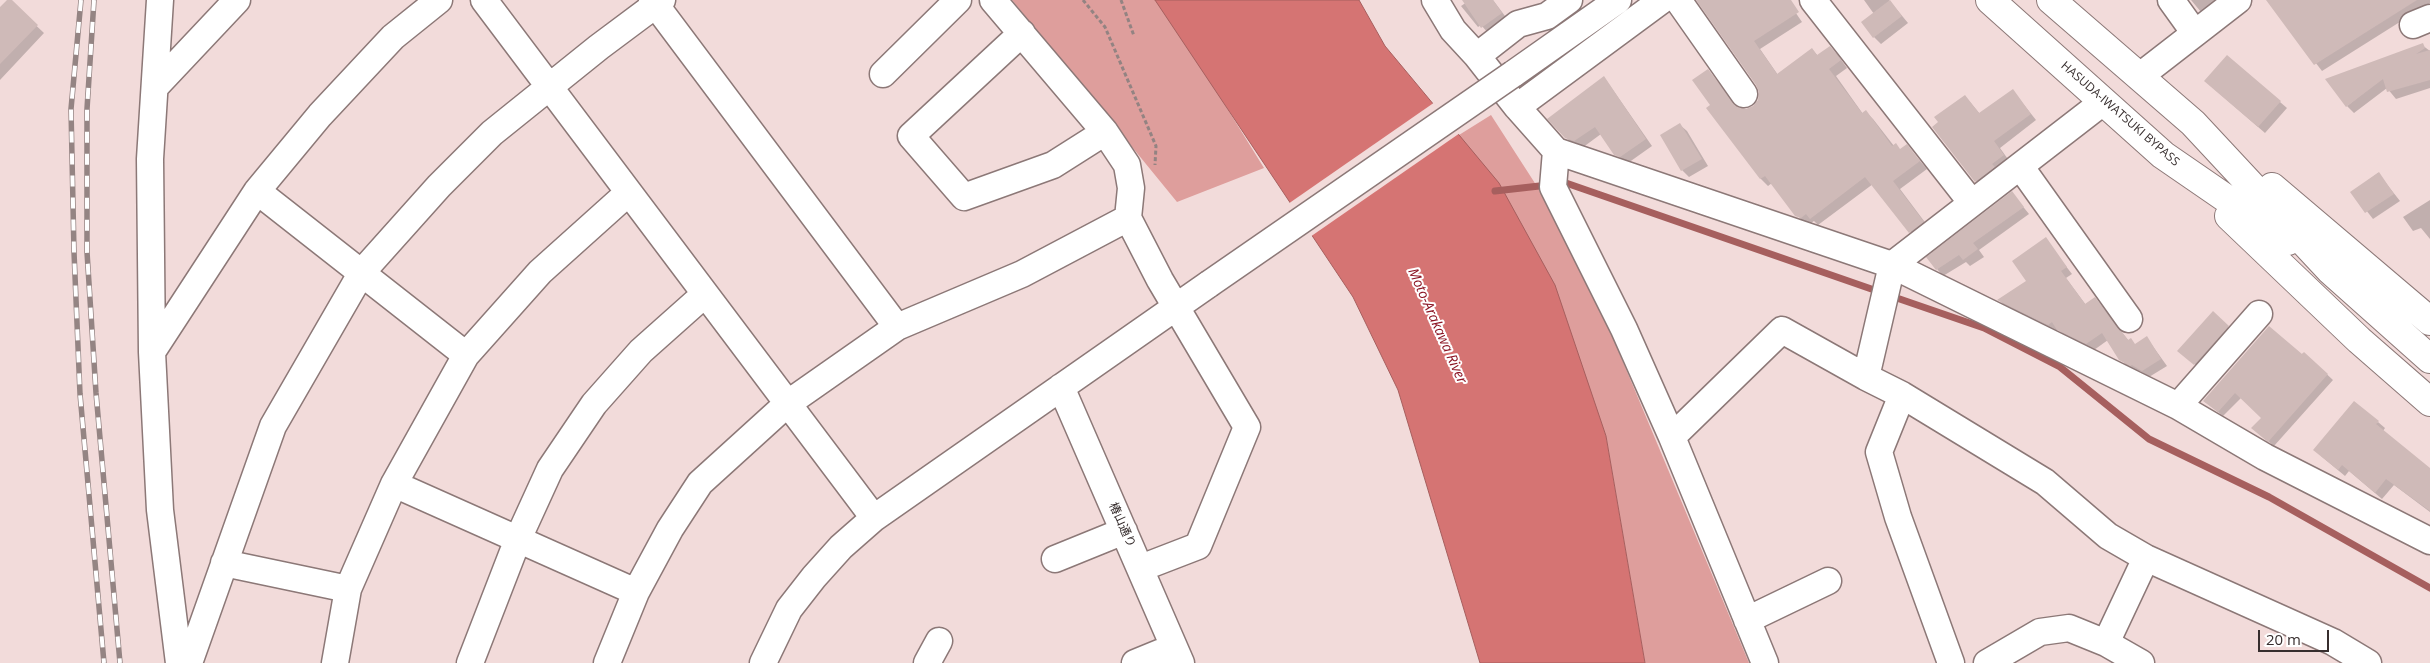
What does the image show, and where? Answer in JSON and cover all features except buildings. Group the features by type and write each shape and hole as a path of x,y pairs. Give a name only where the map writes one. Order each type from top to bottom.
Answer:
{"highway":[{"name":"HASUDA-IWATSUKI BYPASS","path":"1990,0 2163,155 2330,270"},
{"name":"HASUDA-IWATSUKI BYPASS","path":"2051,0 2193,123 2330,270 2430,359"},
{"path":"2193,123 2327,232 2430,321"},
{"path":"2163,155 2360,340 2430,402"}],"street":[{"path":"160,0 150,159 152,352 160,510 178,663"},
{"path":"155,87 176,67 237,0"},
{"path":"152,352 257,190 320,115 393,37 439,0"},
{"path":"484,0 874,518"},
{"path":"883,74 958,0"},
{"path":"994,0 1105,132 1127,165 1131,188 1128,218 1176,307 1246,427 1198,546 1141,568"},
{"path":"1435,0 1453,30 1556,151 1892,265 2178,406 2266,457 2430,541"},
{"path":"1477,56 1518,24 1547,16 1568,0"},
{"path":"771,660 789,609 814,576 841,547 874,518 1618,0"},
{"path":"1517,107 1662,0"},
{"path":"1678,0 1744,94"},
{"path":"1812,0 1972,203"},
{"path":"2171,0 2194,32"},
{"path":"2140,76 2194,32 2238,0"},
{"path":"189,663 273,426 362,272 438,186 492,134 656,2 897,326"},
{"path":"1022,33 911,136 964,197 1053,165 1105,132"},
{"path":"1866,377 1892,265 2103,102"},
{"path":"1556,151 1554,187 1624,329 1672,437 1765,663"},
{"path":"2020,166 2129,320"},
{"path":"257,190 466,354"},
{"path":"335,663 348,589 394,484 466,354 540,272 628,193"},
{"path":"607,663 636,592 670,529 700,482 787,404 897,326 1022,274 1128,218"},
{"path":"470,663 518,539 550,468 594,404 642,351 705,294"},
{"path":"2178,406 2259,314"},
{"path":"1672,437 1782,330 1902,395 2046,482 2108,536 2146,558 2333,642 2368,663"},
{"name":"椿山通り","path":"1061,387 1178,655"},
{"path":"1902,395 1879,452 1898,517 1951,663"},
{"path":"394,484 636,592"},
{"path":"1056,559 1124,531"},
{"path":"2106,643 2146,558"},
{"path":"224,563 348,589"},
{"path":"1747,620 1828,582"},
{"path":"1987,663 2040,632 2069,628 2106,643 2142,663"},
{"path":"1135,663 1178,655"}],"path":[{"path":"1083,0 1105,27 1156,146 1155,165"},
{"path":"1121,0 1134,36"}],"shaded area":[{"path":"1012,0 1160,0 1264,168 1177,202"},
{"path":"1491,115 1540,191 1613,338 1749,663 1645,663 1606,436 1459,135"}],"water":[{"name":"Moto-Arakawa River","path":"1155,0 1359,0 1385,46 1499,183 1555,285 1606,436 1645,663 1480,663 1398,390 1353,297"}],"pier":[{"path":"1435,102 1460,133 1310,237 1288,204"}],"waterway":[{"path":"1495,191 1566,183 1880,292"},
{"path":"1891,296 1984,328 2060,367 2149,439 2269,497 2430,588"}],"railway":[{"path":"81,0 71,109 74,252 80,394 104,663"},
{"path":"94,0 87,109 87,252 96,393 120,663"}]}
